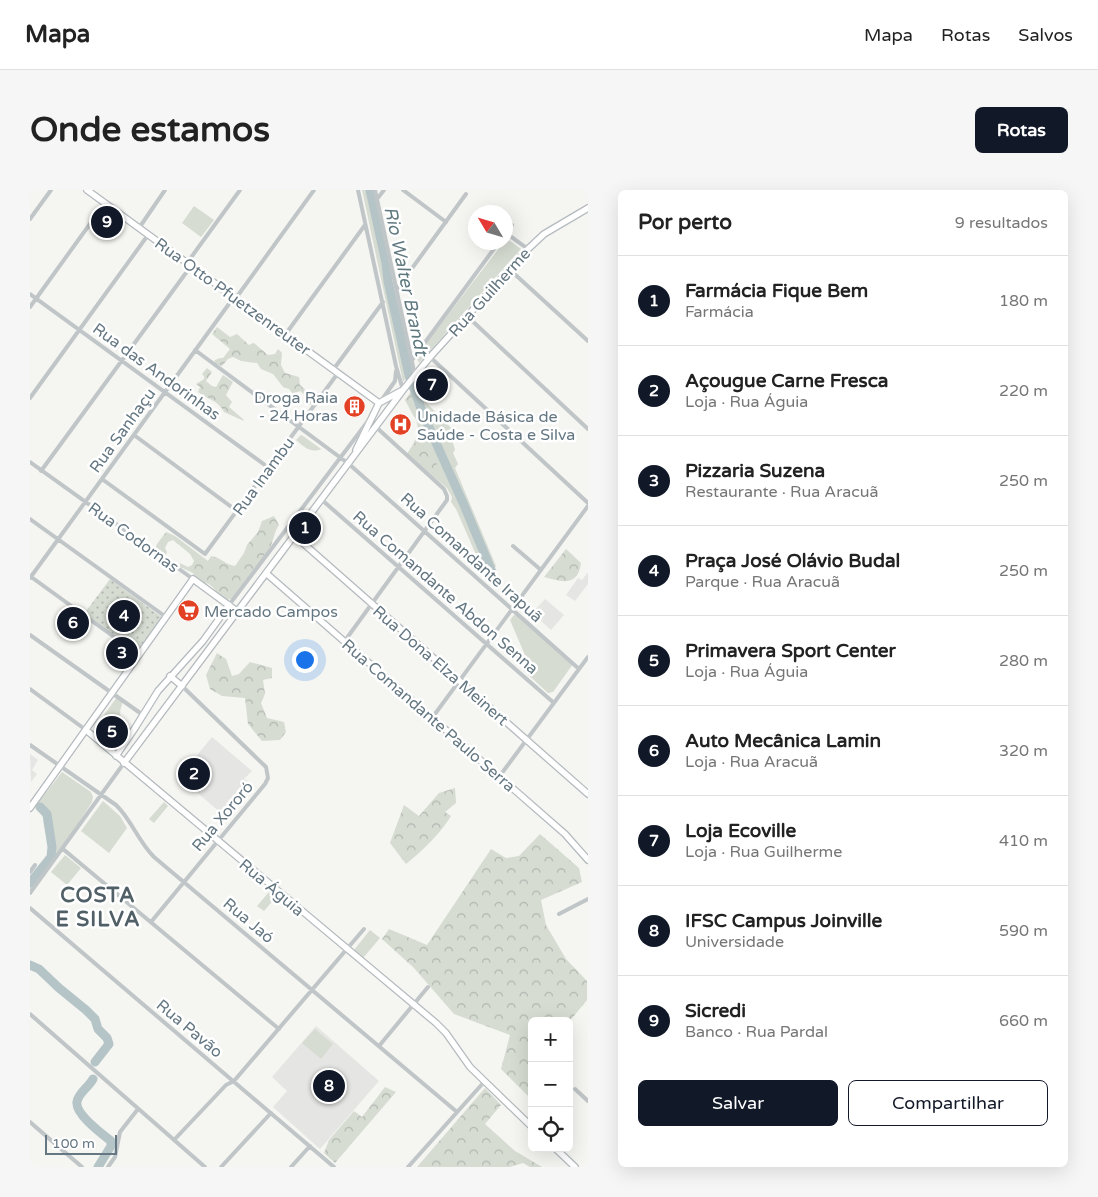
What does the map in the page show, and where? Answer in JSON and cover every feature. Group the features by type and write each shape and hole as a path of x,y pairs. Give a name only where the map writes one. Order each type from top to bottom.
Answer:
{"street":[{"path":"30,219 51,190"},
{"name":"Rua Otto Pfuetzenreuter","path":"87,190 285,335 381,402"},
{"path":"139,228 165,190"},
{"path":"41,471 122,361 240,190"},
{"name":"Rua Sanhaçu","path":"30,577 314,190"},
{"path":"358,190 396,366 403,390"},
{"path":"375,190 412,360 414,377"},
{"path":"377,199 384,190"},
{"path":"403,190 446,222"},
{"path":"397,289 466,194"},
{"path":"30,307 105,203"},
{"name":"Rua Guilherme","path":"348,464 430,357 509,269 544,234 588,208"},
{"path":"285,335 366,225"},
{"path":"30,398 148,235"},
{"path":"513,238 528,249"},
{"path":"412,360 493,250"},
{"path":"509,269 588,341"},
{"name":"Rua das Andorinhas","path":"30,294 269,468"},
{"name":"Rua Inambu","path":"102,479 206,554 299,427 382,302"},
{"path":"466,316 588,428"},
{"name":"Rua Comandante Irapuã","path":"195,350 348,464 579,669"},
{"path":"430,357 588,504 432,718"},
{"path":"30,894 100,794 348,464 373,415 395,381 396,366"},
{"name":"Rua Guilherme","path":"381,402 403,390"},
{"path":"381,402 389,403 389,410 382,412 379,410 381,402"},
{"path":"116,756 158,691 203,641 373,415"},
{"path":"344,642 425,532 444,504 447,496 444,489 376,427"},
{"path":"134,435 237,510"},
{"name":"Rua Codornas","path":"30,462 238,612"},
{"name":"Rua Comandante Abdon Senna","path":"322,500 554,703"},
{"path":"30,519 166,617"},
{"name":"Rua Dona Elza Meinert","path":"295,536 588,794"},
{"path":"513,546 541,570"},
{"name":"Rua Comandante Paulo Serra","path":"267,574 565,834 588,860"},
{"path":"30,577 139,655"},
{"path":"30,808 193,580"},
{"path":"30,635 143,715 156,720"},
{"path":"499,777 588,656"},
{"path":"170,676 182,686"},
{"name":"Rua Xororó","path":"151,922 265,784 269,774 266,768 182,686"},
{"name":"Rua Águia","path":"30,689 86,730 441,1028 462,1058 501,1099 528,1123"},
{"name":"Rua Jaó","path":"30,745 100,794 122,812 148,850 458,1112"},
{"path":"63,849 279,1029"},
{"path":"30,872 35,865"},
{"path":"559,914 588,899"},
{"name":"Rua Pavão","path":"30,908 334,1167"},
{"path":"174,1140 226,1085 234,1081 364,929"},
{"path":"380,1046 428,987"},
{"path":"30,1014 205,1167"},
{"path":"408,1167 484,1082"},
{"path":"575,1089 588,1101"},
{"path":"108,1167 115,1157 120,1132 138,1109"},
{"path":"221,1167 271,1113"},
{"path":"30,1122 82,1167"},
{"path":"291,1167 310,1146"},
{"path":"558,1152 575,1167"}],"shaded area":[{"path":"588,572 588,584 575,601 566,595 578,578 582,580"},
{"path":"545,599 564,615 551,630 532,613"},
{"path":"212,737 252,771 244,779 248,781 221,813 179,777"},
{"path":"30,754 38,760 32,770 37,774 31,782"},
{"path":"316,1026 379,1081 320,1149 273,1107 287,1091 272,1077"}],"green space":[{"path":"362,190 371,190 412,372 403,382"},
{"path":"194,206 214,220 201,237 182,223"},
{"path":"513,243 521,249 419,363 416,356 498,250 513,250"},
{"path":"217,327 230,337 237,334 249,345 254,343 268,355 275,354 278,349 282,353 281,365 285,373 299,377 300,385 315,399 310,405 307,402 308,398 300,391 293,394 289,389 283,387 273,374 261,369 257,363 241,361 233,357 228,359 222,366 214,363 215,360 223,358 230,349 212,334"},
{"path":"207,368 212,372 206,381 212,386 216,387 223,375 233,382 226,395 232,402 229,407 244,421 224,412 216,402 198,392 200,387 196,384 204,379 202,374"},
{"path":"413,389 457,434 452,439 455,450 453,453 458,464 455,468 496,566 489,575 484,573 456,509 451,502 452,497 447,488 407,454 416,439 418,427 414,415 405,400"},
{"path":"414,390 416,397 414,406 420,414 417,418 414,417 405,400"},
{"path":"301,435 321,449 314,451 304,447 296,440"},
{"path":"419,437 428,443 433,451 439,473 439,481 407,454"},
{"path":"274,516 279,525 270,548 232,599 221,598 213,587 198,582 193,573 180,567 180,563 188,567 194,561 190,554 173,540 168,542 165,548 167,552 165,556 155,549 166,532 175,536 208,561 211,556 235,566 247,545 258,532 262,521"},
{"path":"566,549 581,563 576,576 568,581 544,577"},
{"path":"110,579 163,618 138,653 84,614"},
{"path":"518,614 573,664 553,692 548,693 522,669 527,666 528,662 510,620 514,615"},
{"path":"217,653 226,659 232,676 239,674 250,662 272,668 272,678 263,680 265,694 261,703 267,718 284,722 286,732 280,740 262,741 248,724 245,698 222,696 210,689 206,675"},
{"path":"117,697 123,701 120,716 130,728 129,733 104,715"},
{"path":"62,772 91,792 92,802 56,858 30,890 33,878 49,858 50,850 43,817 37,808 38,803"},
{"path":"455,788 456,803 445,812 451,816 431,842 406,864 390,843 404,805 419,816 439,793"},
{"path":"103,801 120,816 127,828 109,853 81,831"},
{"path":"164,802 168,806 154,823 149,819"},
{"path":"540,834 579,868 582,882 541,900 546,925 566,959 587,981 587,1000 573,1017 528,1017 528,1096 501,1069 510,1035 454,1014 414,968 382,939 389,929 427,945 491,849 506,858 519,856"},
{"path":"65,855 81,868 67,885 51,872"},
{"path":"269,892 276,897 264,911 257,906"},
{"path":"370,930 380,938 363,958 354,950"},
{"path":"315,1029 333,1044 321,1059 302,1043"},
{"path":"385,1087 396,1092 335,1163 324,1153 329,1140 354,1111 362,1117"},
{"path":"485,1088 501,1105 485,1124 515,1151 542,1167 530,1167 523,1163 510,1167 417,1167"}],"waterway":[{"name":"Rio Walter Brandt","path":"370,190 409,375 423,414 492,572"},
{"path":"30,883 51,857 52,847 47,814 40,807"},
{"path":"30,965 39,969 95,1019 98,1029 107,1038 109,1044 95,1062"},
{"path":"93,1079 79,1096 77,1102 80,1112 85,1118 111,1141 111,1146 98,1167"}],"place":[{"name":"Sicredi","path":"107,222"},
{"name":"Loja Ecoville","path":"432,385"},
{"name":"Droga Raia - 24 Horas","path":"354,406"},
{"name":"Unidade Básica de Saúde - Costa e Silva","path":"401,425"},
{"name":"Farmácia Fique Bem","path":"305,528"},
{"name":"Mercado Campos","path":"188,611"},
{"name":"Praça José Olávio Budal","path":"124,616"},
{"name":"Auto Mecânica Lamin","path":"73,623"},
{"name":"Pizzaria Suzena","path":"122,653"},
{"name":"Primavera Sport Center","path":"112,732"},
{"name":"Açougue Carne Fresca","path":"194,774"},
{"name":"IFSC Campus Joinville","path":"329,1086"}],"district":[{"name":"COSTA E SILVA","path":"98,907"}]}
